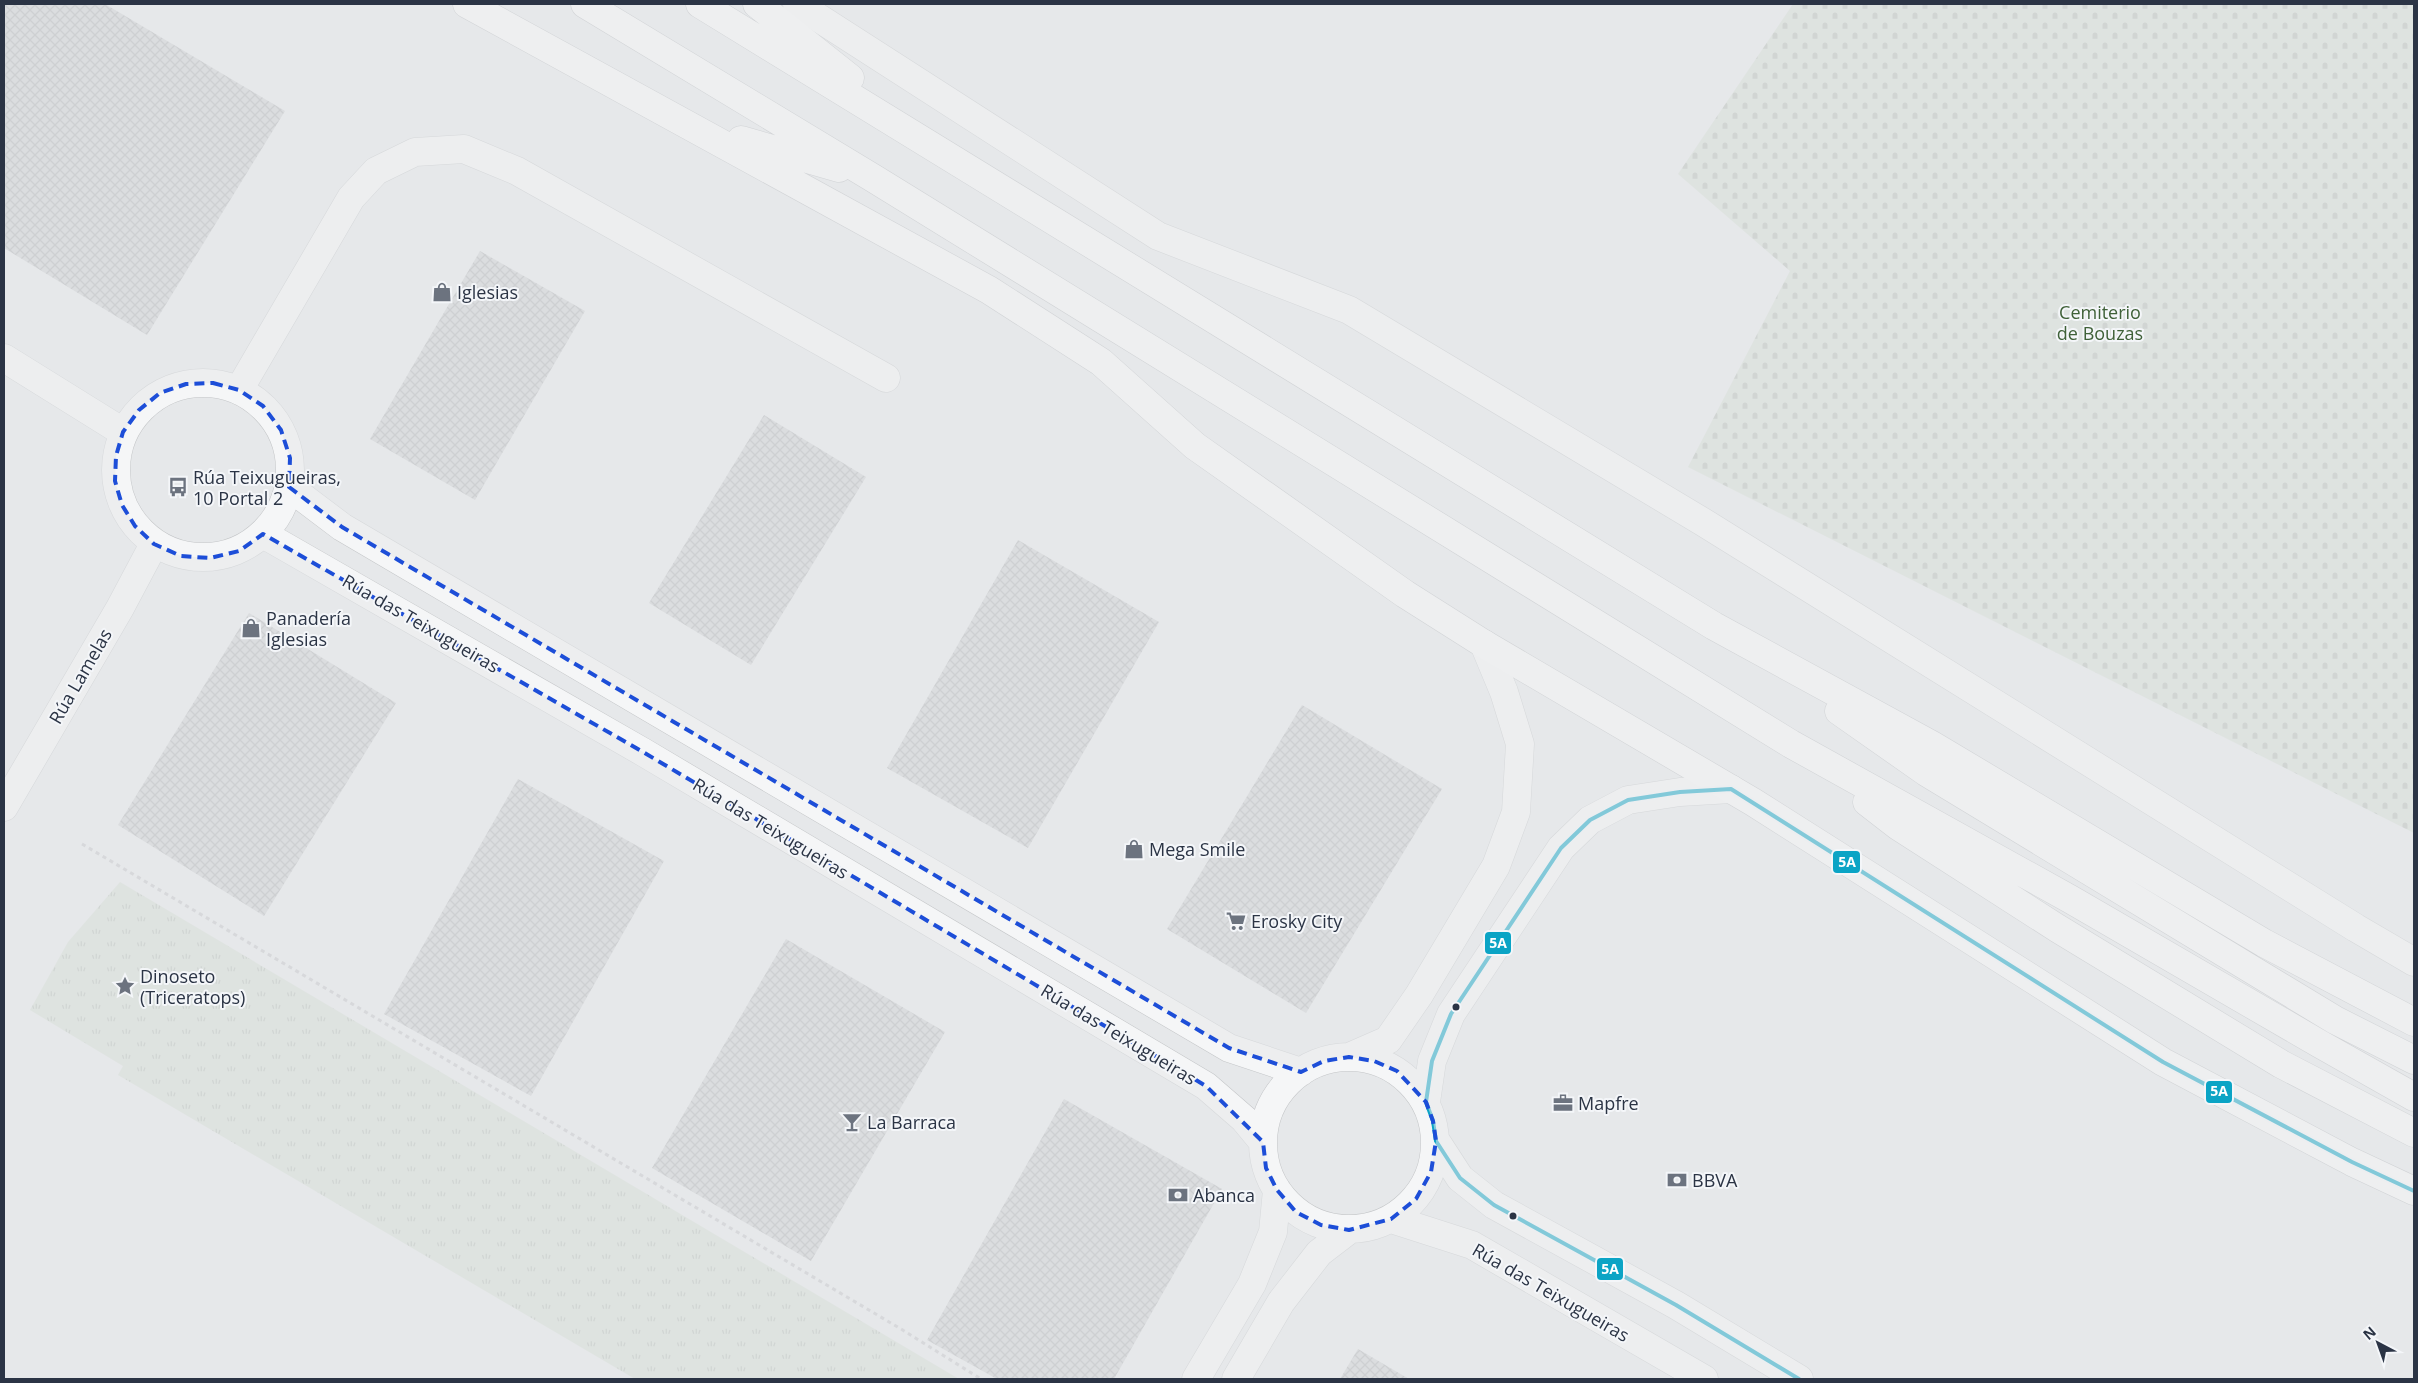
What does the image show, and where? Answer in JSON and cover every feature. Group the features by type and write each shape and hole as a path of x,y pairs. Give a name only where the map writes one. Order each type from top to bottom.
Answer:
{"highway":[{"path":"467,4 694,126 989,290 1102,362 1194,446 1405,594 1484,644 1731,789 2163,1062 2352,1162 2414,1191"},
{"path":"585,4 873,178 1791,744 2070,899 2320,1044 2414,1096"},
{"path":"700,4 1714,626 1932,745 2264,943 2414,1022"},
{"path":"757,4 939,150"},
{"path":"694,126 873,178"},
{"path":"1714,626 1926,772 2335,1020 2414,1060"},
{"path":"1791,744 1898,826 2057,928 2281,1064 2414,1133"}],"street":[{"path":"796,4 1158,236 1349,310 1703,522 2331,913 2414,962"},
{"path":"239,390 351,198 376,171 415,152 464,149 518,171 886,378"},
{"path":"4,358 123,432"},
{"path":"213,383 239,390 263,406 280,430 290,458 289,487 280,513 263,534 239,550 210,558 181,556 154,544 135,526 122,505 115,481 116,456 123,432 139,410 160,393 186,384 213,383"},
{"path":"289,487 342,527 1229,1048 1301,1072"},
{"name":"Rúa das Teixugueiras","path":"263,534 642,752 1206,1086 1244,1119 1263,1142"},
{"name":"Rúa Lamelas","path":"4,807 120,608 154,544"},
{"path":"1349,1057 1374,1061 1397,1071 1426,1102 1433,1121 1436,1141 1431,1172 1416,1199 1391,1220 1370,1227 1349,1230 1321,1225 1296,1212 1277,1190 1266,1168 1263,1142 1268,1115 1281,1091 1301,1072 1324,1061 1349,1057 1388,1040 1419,995 1496,866 1516,812 1520,744 1504,692 1484,644"},
{"path":"1426,1102 1432,1061 1451,1014 1560,848 1590,820 1628,800 1680,792 1731,789"},
{"path":"1436,1141 1460,1178 1494,1205 1676,1305 1799,1379"},
{"path":"1196,1379 1252,1284 1273,1232 1277,1190"},
{"name":"Rúa das Teixugueiras","path":"1391,1220 1472,1245 1704,1379"},
{"path":"1236,1379 1281,1302 1319,1253 1349,1230"}],"path":[{"path":"82,844 901,1329 981,1379"}],"highlighted area":[{"path":"213,383 239,390 263,406 281,430 290,458 289,487 342,527 1229,1048 1301,1072 1324,1061 1349,1057 1374,1061 1397,1071 1426,1102 1433,1121 1436,1141 1431,1172 1416,1199 1391,1219 1349,1230 1321,1225 1296,1212 1277,1190 1266,1168 1263,1142 1206,1086 643,752 263,534 239,551 210,558 181,556 154,544 135,526 122,505 115,481 116,456 123,432 139,410 160,393 186,384"}],"green space":[{"name":"Cemiterio de Bouzas","path":"1793,4 2414,4 2414,833 1688,467 1790,271 1678,174"},
{"path":"120,882 959,1379 635,1379 118,1075 123,1066 30,1010 68,942"}],"building":[{"path":"4,4 105,4 285,111 147,335 4,248"},
{"path":"480,251 585,311 475,500 370,439"},
{"path":"764,415 866,477 751,665 649,603"},
{"path":"1018,540 1159,622 1028,848 887,768"},
{"path":"249,613 396,703 264,916 118,825"},
{"path":"1302,705 1442,789 1306,1013 1167,929"},
{"path":"518,779 664,861 531,1096 384,1014"},
{"path":"786,939 945,1032 811,1261 652,1168"},
{"path":"1064,1099 1222,1189 1114,1379 997,1379 927,1340"},
{"path":"1358,1349 1409,1379 1340,1379"}],"transit line":[{"name":"5A","path":"1799,1379 1676,1305 1494,1205 1460,1178 1436,1141 1433,1121 1426,1102 1432,1061 1451,1014 1561,848 1590,820 1628,800 1680,792 1731,789 2163,1062 2352,1162 2414,1191"}],"place":[{"name":"Iglesias","path":"442,292"},
{"name":"Rúa Teixugueiras, 10 Portal 2","path":"178,487"},
{"name":"Panadería Iglesias","path":"251,628"},
{"name":"Mega Smile","path":"1134,849"},
{"name":"Erosky City","path":"1236,921"},
{"name":"Dinoseto (Triceratops)","path":"125,986"},
{"name":"Mapfre","path":"1563,1103"},
{"name":"La Barraca","path":"852,1122"},
{"name":"BBVA","path":"1677,1180"},
{"name":"Abanca","path":"1178,1195"}]}
